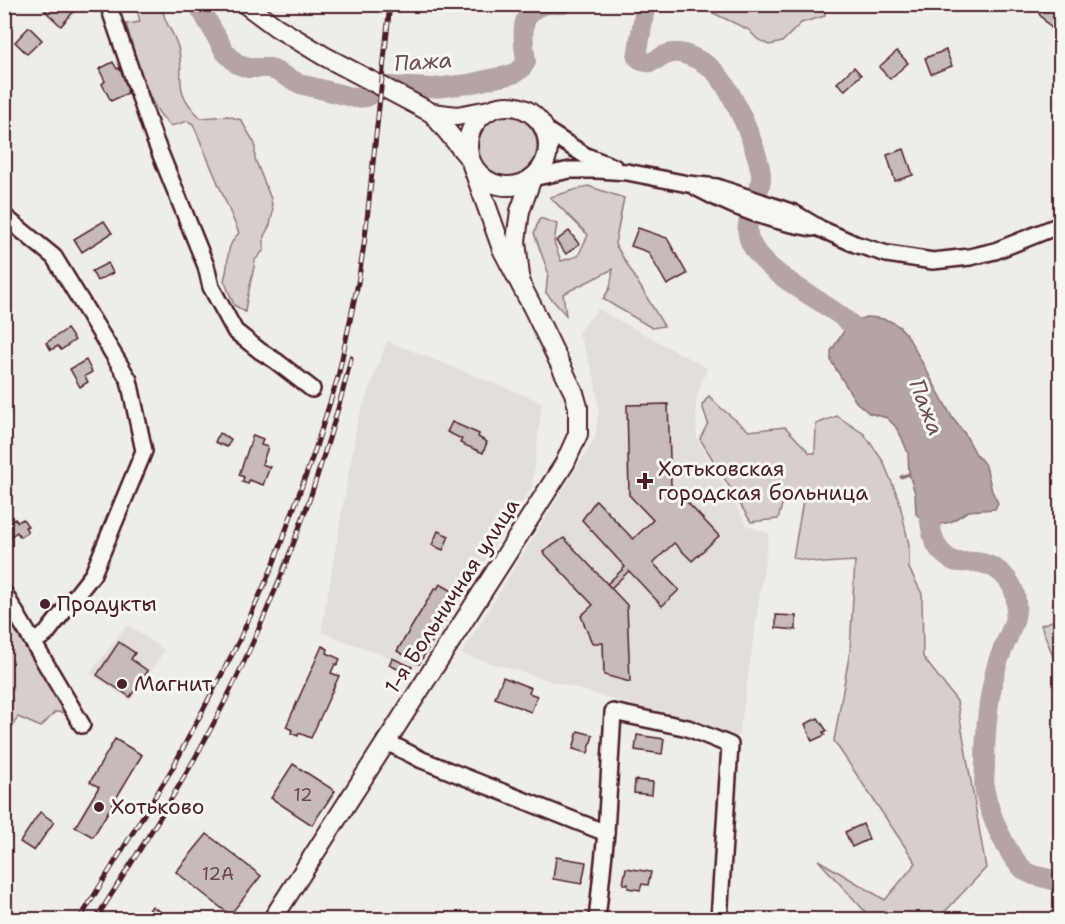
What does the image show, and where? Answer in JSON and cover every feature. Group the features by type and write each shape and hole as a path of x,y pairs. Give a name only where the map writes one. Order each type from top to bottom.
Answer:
{"main road":[{"path":"245,4 276,27 324,56 432,113 458,116 503,106 522,108 537,118 544,129 548,142 547,156 541,168 532,178 522,184 498,185 487,181 432,113"},
{"path":"470,161 467,143 471,129 479,117 490,109"},
{"name":"1-я Больничная улица","path":"272,920 565,463 578,434 578,414 574,393 502,249 470,161"},
{"path":"521,283 516,241 520,212 532,178"}],"street":[{"path":"108,4 154,138 206,266 211,287 235,331 312,389"},
{"path":"544,129 586,156 627,172"},
{"path":"532,178 570,170 627,172 688,184 886,254 933,261 970,257 995,251 1060,225"},
{"path":"4,216 54,257 129,380 144,451 93,574 46,634 33,642"},
{"path":"4,593 82,725"},
{"path":"597,920 606,833 613,712 688,728 730,745 719,920"},
{"path":"385,741 422,759 606,833"}],"shaded area":[{"path":"136,5 162,5 164,16 177,44 182,89 191,107 201,118 228,116 241,120 255,144 255,159 271,199 273,212 264,236 264,250 255,260 245,312 234,305 224,280 229,250 239,233 193,124 188,121 171,126 162,117 148,93 126,24 140,22"},
{"path":"710,5 824,5 825,16 801,23 782,42 769,45 757,39 749,30 709,11"},
{"path":"507,116 524,121 532,129 537,146 532,163 524,171 507,176 490,171 482,163 477,146 482,129 490,121"},
{"path":"588,186 624,198 615,244 664,326 652,328 603,299 610,288 613,269 563,294 566,315 546,293 548,272 534,233 540,218 557,224 554,242 561,261 578,256 588,235 550,197"},
{"name":"Хотьковская городская больница","path":"598,309 707,368 696,399 697,438 747,525 769,534 739,737 461,654 595,438 599,409 594,376 578,332"},
{"path":"387,341 542,402 532,487 417,668 321,632 358,419"},
{"path":"709,396 749,431 785,427 810,453 815,453 816,424 837,416 864,434 883,461 899,500 909,545 909,568 922,594 923,657 957,701 986,868 938,919 872,919 818,860 885,900 916,863 834,741 850,651 855,561 823,563 793,558 803,501 786,491 778,519 751,522 700,439 708,423 702,405"},
{"path":"4,604 68,713 55,712 41,727 18,717 5,740"},
{"path":"1060,618 1060,663 1056,664 1041,625"},
{"path":"127,625 165,650 130,701 90,673"}],"water":[{"path":"866,317 889,321 907,335 952,417 986,466 992,491 998,503 995,509 968,511 951,522 941,524 922,519 916,514 908,453 901,436 887,418 869,413 856,402 831,361 831,351 849,323"}],"building":[{"path":"51,4 66,6 69,4 75,10 61,26 45,11"},
{"path":"1049,4 1060,4 1060,38 1039,14"},
{"path":"29,27 42,40 27,54 15,42"},
{"path":"946,50 952,66 931,74 925,58"},
{"path":"897,51 908,63 890,79 879,67"},
{"path":"113,62 122,74 125,73 132,88 127,91 128,93 111,101 102,84 105,81 99,69"},
{"path":"854,67 861,75 845,90 837,83"},
{"path":"904,149 913,175 895,181 887,155"},
{"path":"104,221 112,233 82,252 74,239"},
{"path":"638,228 667,238 687,274 667,285 648,252 631,246"},
{"path":"569,231 579,244 566,254 556,241"},
{"path":"108,263 113,273 97,281 92,271"},
{"path":"67,329 75,340 61,350 58,346 51,350 46,343"},
{"path":"86,360 92,372 85,376 88,382 80,387 70,369"},
{"path":"668,404 671,485 719,536 692,561 674,543 653,563 679,590 662,606 629,571 611,588 607,584 625,567 582,520 596,500 633,539 653,520 629,495 627,405"},
{"path":"452,422 479,434 478,437 487,442 483,453 460,443 462,439 447,432"},
{"path":"219,433 231,439 227,447 215,442"},
{"path":"253,435 263,439 261,445 268,447 262,464 270,467 263,485 249,480 248,484 242,482 244,477 239,475"},
{"path":"15,519 18,522 23,519 28,526 25,527 28,532 20,537 17,532 10,537 4,525"},
{"path":"438,531 449,536 443,550 432,545"},
{"path":"564,538 627,605 630,682 604,675 603,643 592,643 581,616 593,605 543,552"},
{"path":"440,584 456,593 452,599 456,601 419,664 397,651 435,588 437,589"},
{"path":"776,615 796,616 796,630 776,628"},
{"path":"119,642 135,653 131,659 148,671 130,697 97,675"},
{"path":"322,646 328,649 327,653 340,659 331,673 339,676 311,738 299,733 298,736 286,727"},
{"path":"392,658 412,667 409,674 389,665"},
{"path":"503,677 531,688 529,693 537,696 531,712 495,698"},
{"path":"818,718 827,731 823,732 825,735 812,741 805,724"},
{"path":"578,731 593,735 588,753 573,749"},
{"path":"637,735 664,739 662,754 635,750"},
{"name":"Хотьково","path":"115,739 142,755 93,837 75,827 99,787 90,782"},
{"path":"293,764 335,791 312,825 271,798"},
{"path":"635,780 653,782 652,795 634,793"},
{"path":"40,812 54,822 34,851 20,842"},
{"path":"863,824 869,839 852,847 845,832"},
{"path":"207,834 261,876 230,915 176,872"},
{"path":"556,857 586,862 582,884 553,879"},
{"path":"626,868 651,872 648,885 642,884 640,890 628,888 628,884 623,884"},
{"path":"152,906 170,918 169,920 143,920"}],"waterway":[{"name":"Пажа","path":"198,4 225,52 237,64 248,68 270,68 300,84 356,98 366,97 388,86 434,88 468,84 513,74 526,62 523,36 525,20 529,13 544,5 564,4"},
{"name":"Пажа","path":"642,4 644,14 637,57 642,61 651,62 667,54 678,53 701,61 721,79 737,106 751,139 760,169 760,187 748,228 751,244 759,256 795,286 836,312 867,340"},
{"path":"901,477 909,474"},
{"name":"Пажа","path":"928,497 932,531 936,545 941,552 955,561 982,563 994,568 1004,575 1014,591 1016,610 1012,629 997,665 989,702 984,789 999,833 1017,862 1027,872 1060,883"}],"railway":[{"path":"79,920 172,769 237,645 272,568 314,453 338,377 358,283 365,238 390,4"},
{"path":"95,920 200,750 236,680 283,572 310,498 351,358"}],"place":[{"name":"Хотьковская городская больница","path":"645,481"},
{"name":"Продукты","path":"45,604"},
{"name":"Магнит","path":"122,684"},
{"name":"Хотьково","path":"99,807"}]}
